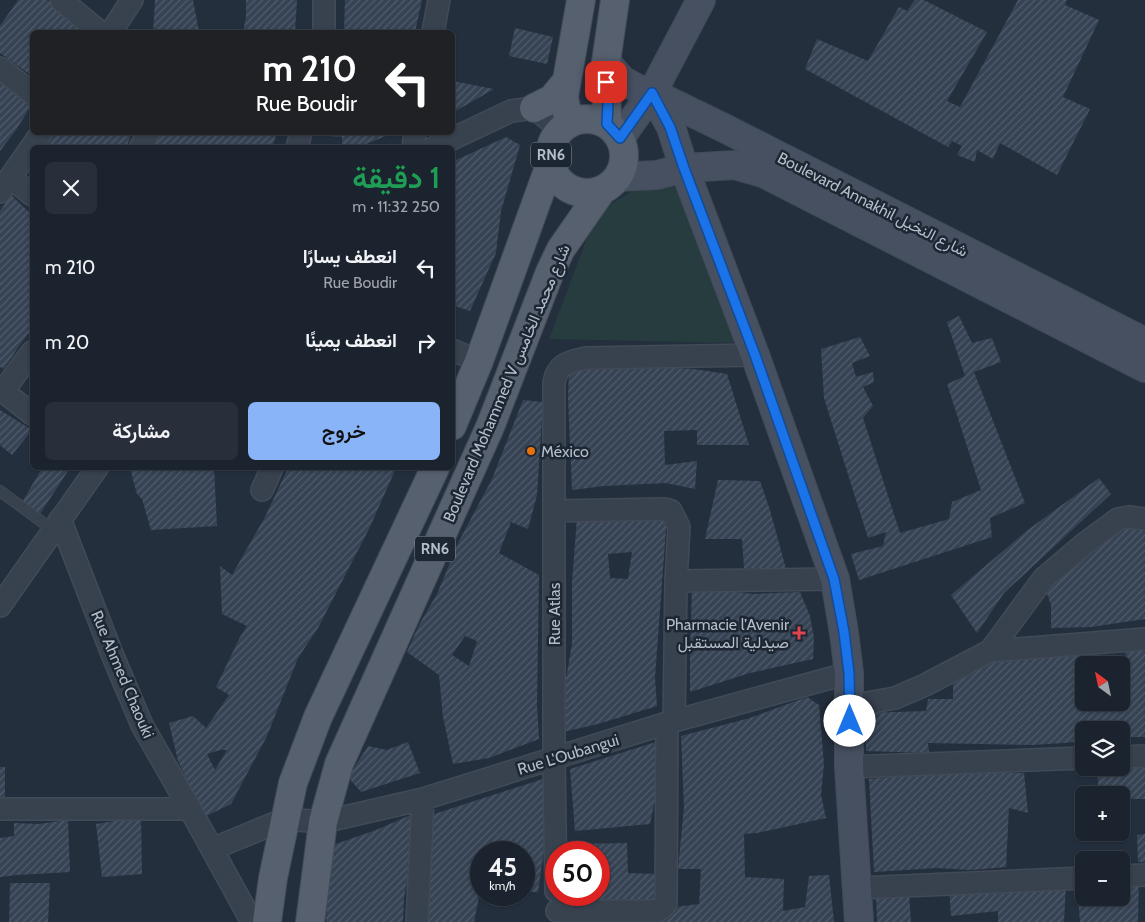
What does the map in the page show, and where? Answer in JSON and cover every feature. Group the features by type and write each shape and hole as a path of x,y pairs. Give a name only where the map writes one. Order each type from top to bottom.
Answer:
{"main road":[{"name":"RN6","path":"565,127 564,97 581,0"},
{"name":"RN6","path":"613,131 591,119 576,120 565,127 554,140 551,151 551,162 554,172 560,181 569,188 591,193 610,183 623,167 624,147 613,131 608,103 606,62 615,0"},
{"path":"613,131 652,93 701,0"},
{"name":"Boulevard Annakhil شارع النخيل","path":"606,62 622,80 638,89 652,93 1145,342"},
{"path":"534,108 552,99 566,82"},
{"path":"652,93 670,127 755,355 834,579 844,632 849,673 849,767 859,922"},
{"name":"Boulevard Mohammed V شارع محمد الخامس","path":"455,419 479,361 551,162"},
{"name":"Boulevard Annakhil شارع النخيل","path":"610,183 684,168 735,165 763,173 1145,368"},
{"name":"Boulevard Mohammed V شارع محمد الخامس","path":"310,922 323,822 339,764 490,428 550,272 565,243 610,183"},
{"name":"Boulevard Mohammed V شارع محمد الخامس","path":"267,922 273,878 292,783 318,717 434,470"}],"street":[{"path":"61,0 98,30"},
{"path":"112,30 132,0"},
{"path":"324,0 326,23 324,30"},
{"path":"433,30 440,0"},
{"path":"0,68 30,91"},
{"path":"439,145 511,111 534,108 565,127"},
{"path":"30,149 5,185 30,193"},
{"path":"455,351 479,361"},
{"path":"30,354 1,390 30,412"},
{"name":"Rue Atlas","path":"555,841 554,382 556,372 564,365 586,358 755,355"},
{"path":"0,606 96,470"},
{"path":"262,490 271,470"},
{"path":"554,511 665,509 671,511 679,527 670,722 668,900 664,906 657,910 634,916 563,906"},
{"path":"990,651 1043,580 1082,545 1118,519 1129,517 1145,519"},
{"name":"Rue Ahmed Chaouki","path":"57,524 142,725 252,922"},
{"path":"676,581 834,579"},
{"path":"850,706 895,698 990,651 1145,639"},
{"name":"Rue L'Oubangui","path":"286,820 323,822 423,799 670,722 849,673"},
{"path":"1130,757 1145,756"},
{"path":"849,767 1075,758"},
{"path":"418,922 423,799"},
{"path":"0,809 190,809"},
{"path":"212,849 286,820"},
{"path":"1130,876 1145,875"},
{"path":"858,888 1075,878"}],"lane":[{"path":"0,491 57,524"}],"green space":[{"path":"659,182 674,187 686,194 737,343 549,339 587,238 608,206 642,185"}],"building":[{"path":"18,0 47,0 88,30 30,30 30,75 0,53 0,26"},
{"path":"155,0 193,0 199,30 153,30"},
{"path":"246,0 297,0 295,30 243,30"},
{"path":"345,0 422,0 415,30 344,30"},
{"path":"915,0 924,0 987,32 947,101 960,107 1018,0 1067,0 1065,5 1099,20 1063,97 1090,109 1057,175 1000,143 993,159 977,150 975,162 957,155 962,146 952,141 948,147 805,69 817,39 868,61 899,7 907,11"},
{"path":"515,28 553,37 547,64 509,56"},
{"path":"0,82 13,88 30,102 30,107 0,151"},
{"path":"455,82 494,89 455,111"},
{"path":"55,135 131,135 127,145 48,145"},
{"path":"159,135 276,135 273,145 154,145"},
{"path":"386,135 364,145 342,145 342,137 327,136"},
{"path":"506,137 520,145 501,211 496,253 470,311 455,306 455,161"},
{"path":"11,195 30,213 30,332 4,369 0,367 0,211"},
{"path":"959,316 972,343 992,338 1001,362 974,372 1025,503 990,518 992,537 859,580 851,554 883,546 886,532 868,538 824,398 821,349 860,337 870,356 852,363 856,377 873,372 874,382 863,387 873,406 863,418 900,533 949,519 952,502 981,490 947,384 965,376 947,322"},
{"path":"637,366 694,369 727,374 749,445 697,445 697,430 664,431 665,465 697,461 695,489 666,483 604,486 572,490 568,399 569,368"},
{"path":"523,400 543,402 537,495 528,529 511,522 499,553 539,575 537,705 539,739 489,758 453,764 443,717 439,675 407,652 419,625 437,594 459,541 492,479","holes":["465,636 477,641 469,666 452,655"]},
{"path":"0,410 30,429 30,432 12,455 0,445"},
{"path":"41,470 69,470 38,517 21,504"},
{"path":"131,470 214,470 217,526 151,530 142,499 137,494"},
{"path":"287,470 395,470 370,527 318,628 298,658 267,736 231,804 204,817 178,761 169,723 193,716 206,728 229,695 216,687 247,626 222,614 220,566 232,575 265,517","holes":["227,750 215,770 207,754"]},
{"path":"1099,478 1111,494 1004,593 977,633 951,595 1029,529"},
{"path":"718,480 760,481 786,569 744,568 742,539 705,539"},
{"path":"667,516 655,677 657,706 598,724 563,732 566,679 572,644 572,582 577,518","holes":["632,552 628,579 610,578 608,554"]},
{"path":"1119,526 1145,529 1145,619 1091,627 1051,628 1051,605 1045,588 1088,555 1101,536"},
{"path":"692,586 753,594 800,592 810,616 814,638 813,659 750,673 690,692"},
{"path":"1145,650 1145,737 1130,737 1130,721 1075,721 1075,742 1032,745 928,743 929,753 866,751 865,713 926,711 928,699 953,699 953,679 990,662 1094,654 1094,656 1075,656 1075,711 1130,711 1130,656 1126,656 1125,651"},
{"path":"807,697 819,705 824,764 821,795 826,818 757,833 744,834 745,877 784,879 783,911 805,907 809,876 829,875 834,922 650,922 650,914 675,907 699,904 701,869 678,869 684,807 681,736 750,718"},
{"path":"659,741 659,781 650,824 575,831 570,769"},
{"path":"408,742 420,773 361,792 348,777 368,746 387,750"},
{"path":"1145,763 1145,799 1130,799 1130,786 1098,786 1098,776 1130,776 1130,766"},
{"path":"0,767 5,767 5,799 0,798"},
{"path":"955,772 1024,773 1028,813 1009,808 1006,867 971,870 937,868 874,872 869,779"},
{"path":"543,779 545,842 538,892 535,892 535,841 470,841 470,906 477,906 474,922 425,922 428,816"},
{"path":"413,814 410,865 404,898 403,922 326,922 330,846 376,830"},
{"path":"141,817 142,874 102,877 96,824"},
{"path":"68,820 70,872 0,877 0,838 14,836 14,823 39,824"},
{"path":"1145,834 1145,862 1138,862 1137,835"},
{"path":"610,843 627,843 628,873 656,874 654,900 610,904"},
{"path":"1139,879 1138,922 1080,922 1079,906 1130,906 1130,880"},
{"path":"10,883 50,883 48,922 9,922"},
{"path":"1066,884 1064,922 998,922 998,911 951,916 949,887"},
{"path":"909,892 911,922 877,922 876,894"},
{"path":"561,906 584,906 561,908"}],"place":[{"name":"México","path":"531,451"},
{"name":"Pharmacie l’Avenir صيدلية المستقبل","path":"799,633"}],"route":[{"path":"606,82 607,124 620,138 652,93 670,127 755,355 834,579 844,632 849,673 850,721"}]}
